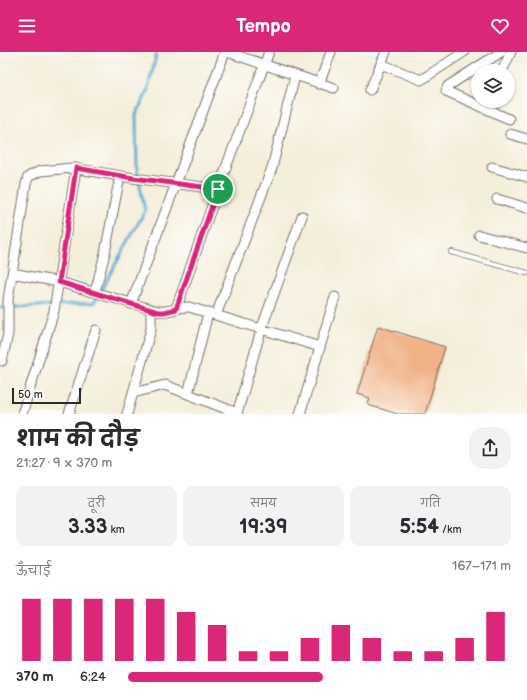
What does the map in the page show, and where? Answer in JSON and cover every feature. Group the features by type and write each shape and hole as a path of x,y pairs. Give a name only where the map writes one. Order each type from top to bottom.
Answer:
{"street":[{"path":"130,304 226,52 264,66 334,88"},
{"path":"176,309 217,191 269,52"},
{"path":"319,84 331,52"},
{"path":"370,90 386,52"},
{"path":"381,64 421,80 464,52"},
{"path":"483,64 501,52"},
{"path":"505,64 511,52"},
{"path":"471,72 446,88 448,93 471,100"},
{"path":"188,394 212,314 272,164 294,76"},
{"path":"491,108 509,119"},
{"path":"510,134 527,139"},
{"path":"492,167 527,177"},
{"path":"2,361 8,334 9,315 5,297 12,273 28,177 40,171 76,168 148,180 174,190 217,191"},
{"path":"22,414 54,311 76,168"},
{"path":"96,292 120,176"},
{"path":"497,199 527,208"},
{"path":"133,393 162,385 237,414 261,330 302,216"},
{"path":"479,235 527,248"},
{"path":"12,273 59,282 96,292 106,297 151,310 164,312 187,307 320,347"},
{"path":"300,414 335,297"},
{"path":"127,414 151,329 151,310"},
{"path":"0,324 9,315"},
{"path":"69,414 96,330"}],"lane":[{"path":"451,252 527,273"}],"building":[{"path":"378,326 445,347 425,414 398,414 368,405 370,398 357,394"}],"waterway":[{"path":"0,308 94,303 145,211 137,170 136,115 147,92 157,52"}],"route":[{"path":"76,168 133,178 218,189 176,309 158,312 59,282 76,168"}]}
